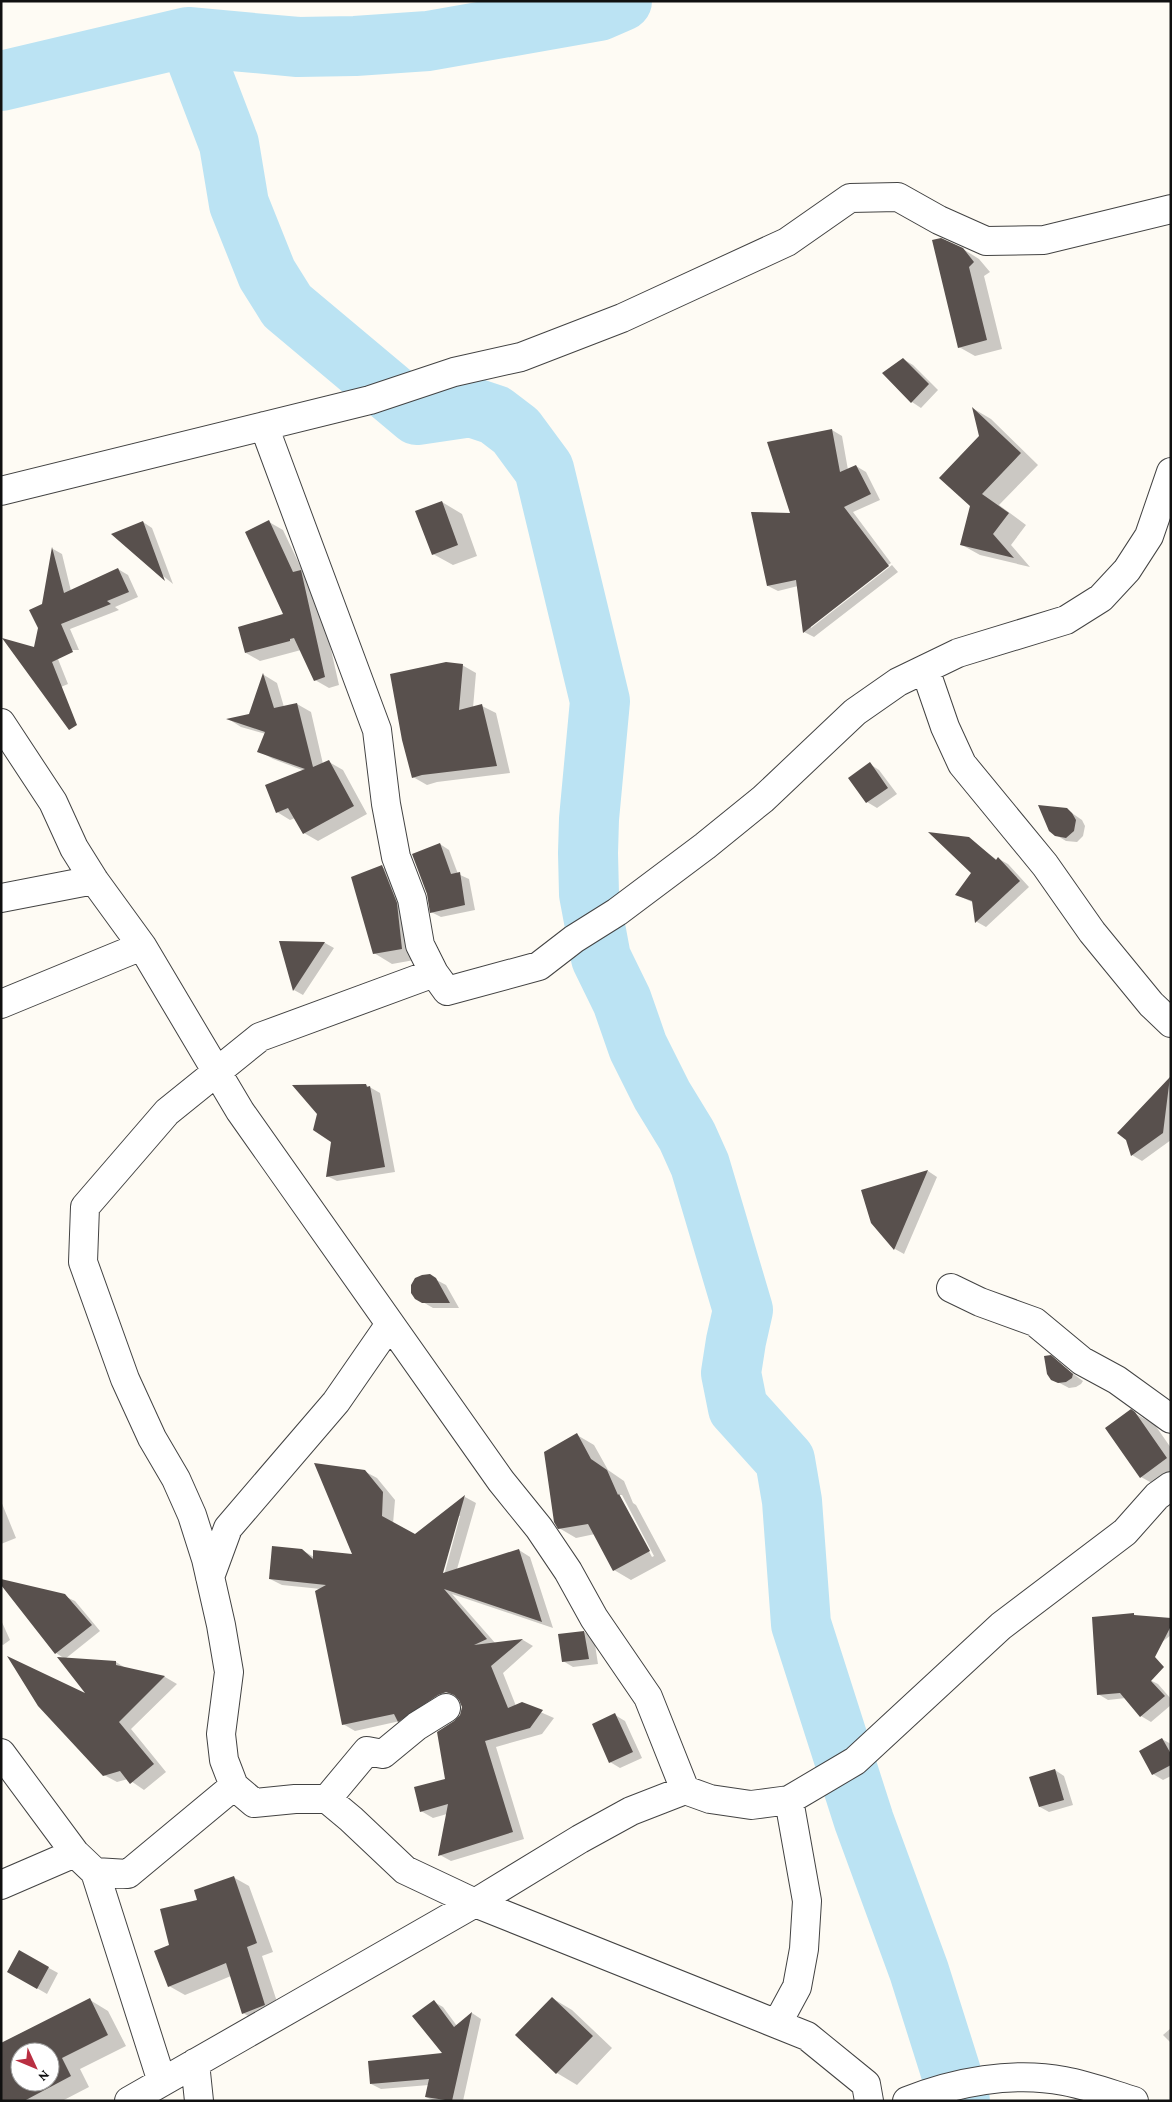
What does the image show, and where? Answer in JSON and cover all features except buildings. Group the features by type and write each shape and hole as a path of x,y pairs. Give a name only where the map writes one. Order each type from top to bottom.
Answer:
{"street":[{"path":"1,491 370,400 454,372 522,357 613,322 708,280 787,242 850,198 898,197 939,220 986,241 1044,240 1171,209"},
{"path":"264,426 378,730 386,804 396,857 412,899 420,945 434,973 447,991 539,966 574,939 617,912 705,846 763,799 855,712 898,682 958,653 1066,620 1101,598 1127,570 1149,536 1171,472"},
{"path":"926,669 945,727 962,764 1045,865 1092,932 1151,1004 1171,1023"},
{"path":"1,723 53,802 74,848 94,880 142,946 216,1073 246,1118 501,1481 539,1528 568,1571 594,1618 648,1697 685,1790"},
{"path":"1,898 94,880"},
{"path":"1,1004 142,946"},
{"path":"434,973 260,1037 167,1112 85,1207 83,1262 125,1379 152,1438 176,1479 192,1515 210,1577 229,1672 221,1734 224,1760 234,1786 254,1803 295,1799 327,1799 351,1818 405,1870 475,1903 807,2036 866,2084 869,2101"},
{"path":"951,1288 980,1302 1035,1322 1082,1361 1116,1380 1171,1419"},
{"path":"210,1577 228,1528 336,1402 390,1324"},
{"path":"129,2101 475,1903 589,1834 631,1811 685,1790 710,1798 751,1805 789,1800 855,1761 1001,1626 1125,1532 1157,1496 1171,1486"},
{"path":"327,1799 367,1751 383,1754 417,1726 446,1708"},
{"path":"1,1753 75,1853 95,1872 162,2082"},
{"path":"95,1872 128,1874 234,1786"},
{"path":"777,2024 797,1987 804,1949 807,1902 789,1800"},
{"path":"1,1885 75,1853"},
{"path":"195,2063 199,2101"},
{"path":"907,2101 960,2085 997,2078 1034,2078 1063,2081 1134,2101"}],"waterway":[{"path":"1,81 188,37 298,47 355,46 428,41 599,11 622,1"},
{"path":"188,37 229,144 239,204 267,274 287,306 417,415 471,407 495,415 516,431 544,469 600,701 589,819 588,853 589,894 601,958 622,1001 638,1047 662,1095 687,1136 700,1165 743,1310 731,1373 738,1408 785,1460 792,1501 801,1624 864,1821 919,1971 960,2101"}]}
